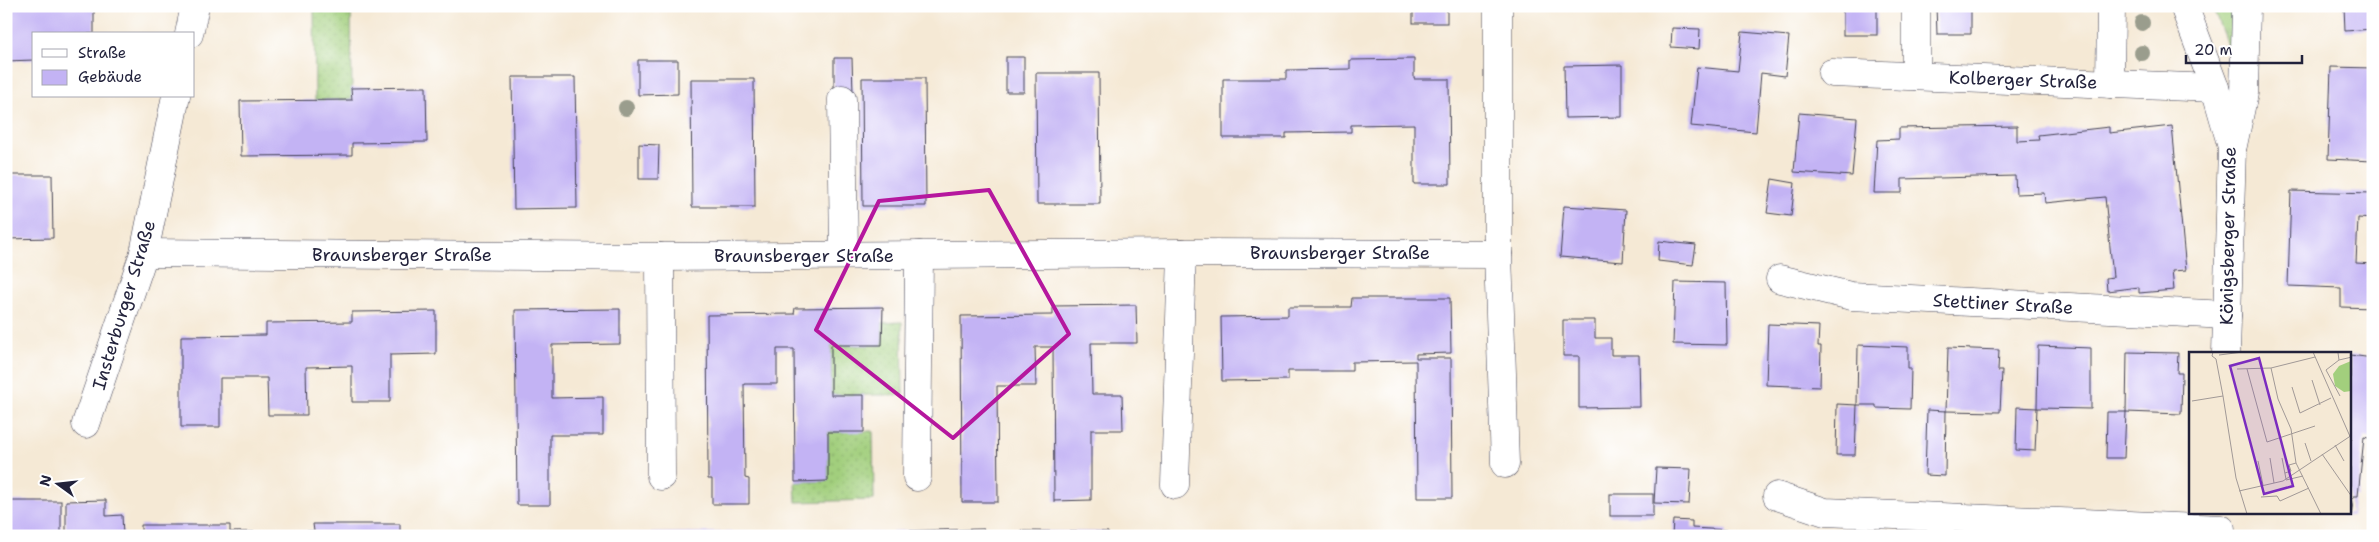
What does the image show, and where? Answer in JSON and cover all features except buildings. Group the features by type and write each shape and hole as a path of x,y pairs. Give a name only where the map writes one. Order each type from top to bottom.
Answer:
{"street":[{"path":"189,32 195,6"},
{"path":"1498,6 1498,254 1505,464"},
{"path":"1916,6 1916,76"},
{"path":"2110,84 2111,6"},
{"name":"Königsberger Straße","path":"2184,6 2215,88 2232,147 2226,352"},
{"path":"2232,147 2244,93 2246,6"},
{"name":"Kolberger Straße","path":"1832,73 2215,88"},
{"name":"Insterburger Straße","path":"86,424 144,253 176,98"},
{"path":"842,99 844,255"},
{"name":"Braunsberger Straße","path":"144,253 660,257 1182,253 1498,254"},
{"path":"1175,484 1182,253"},
{"name":"Braunsberger Straße","path":"917,477 919,255"},
{"path":"660,257 660,476"},
{"name":"Stettiner Straße","path":"1780,279 1851,296 2227,315"},
{"path":"1777,496 1825,512 2221,526"}],"highlighted area":[{"path":"989,190 1069,334 953,438 816,330 879,201"}],"green space":[{"path":"314,6 351,6 352,100 315,100"},
{"path":"2212,6 2235,6 2233,43 2228,47"},
{"path":"902,322 903,395 831,395 831,345 882,345 882,323"},
{"path":"873,431 874,500 796,502 795,482 828,481 828,432"}]}
